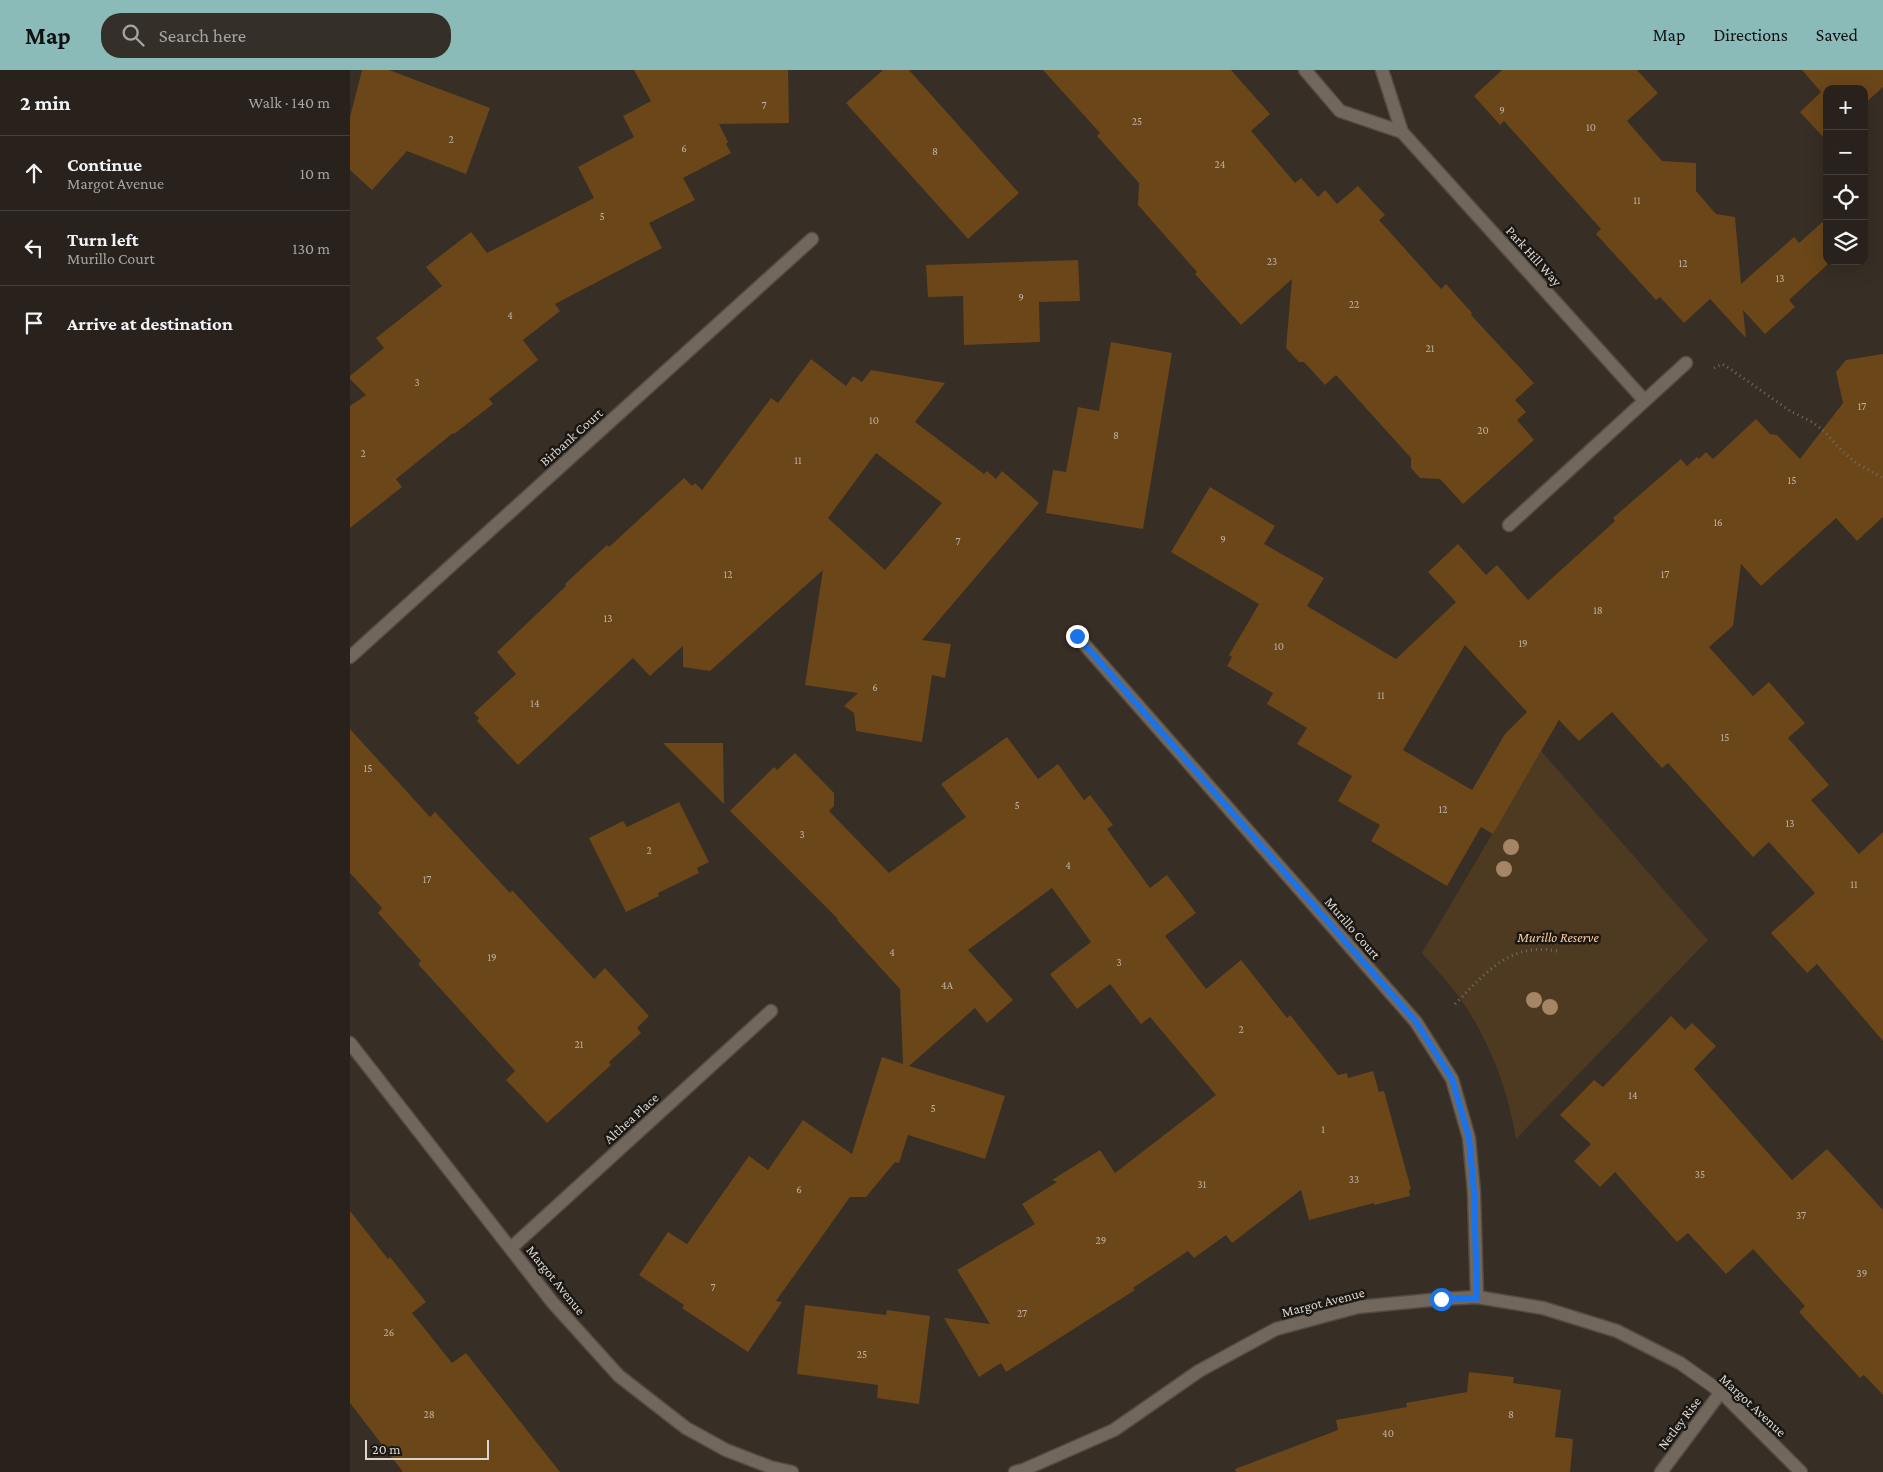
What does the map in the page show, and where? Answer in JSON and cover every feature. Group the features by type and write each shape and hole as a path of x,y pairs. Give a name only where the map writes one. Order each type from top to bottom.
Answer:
{"street":[{"name":"Park Hill Way","path":"1305,70 1340,111 1402,132"},
{"name":"Park Hill Way","path":"1382,70 1402,132 1644,400"},
{"name":"Birbank Court","path":"350,656 812,239"},
{"path":"1509,525 1686,363"},
{"name":"Murillo Court","path":"1077,636 1416,1022 1452,1079 1469,1138 1474,1192 1477,1298"},
{"name":"Althea Place","path":"511,1248 771,1010"},
{"name":"Margot Avenue","path":"350,1043 553,1303 619,1376 686,1428 726,1450 770,1467 792,1472"},
{"name":"Margot Avenue","path":"1015,1472 1114,1430 1199,1371 1276,1329 1358,1307 1441,1299 1477,1298 1543,1308 1617,1331 1680,1362 1721,1392 1801,1472"},
{"name":"Netley Rise","path":"1661,1472 1721,1392"}],"path":[{"path":"1686,363 1708,374 1716,366 1722,364 1729,368 1790,411 1812,422 1824,431 1856,463 1883,478"},
{"path":"1454,1004 1502,960 1529,949 1543,948 1557,951"}],"green space":[{"name":"Murillo Reserve","path":"1541,751 1708,940 1516,1139 1501,1079 1485,1040 1464,1004 1422,953"}],"building":[{"path":"362,70 389,70 490,108 466,174 407,151 372,190 350,170 350,117"},
{"path":"634,70 788,70 789,123 719,124 731,153 683,178 695,200 649,223 662,248 555,304 560,311 523,340 538,360 489,399 493,404 453,433 396,479 402,487 350,528 350,406 366,395 350,379 350,376 384,348 376,338 442,286 426,267 471,232 487,253 594,198 578,167 634,137 623,116 651,101"},
{"path":"883,70 909,70 1019,193 968,239 846,103"},
{"path":"1043,70 1231,70 1270,114 1251,131 1295,183 1301,178 1318,197 1325,190 1337,204 1358,186 1385,215 1379,220 1441,289 1446,284 1472,313 1471,315 1534,383 1515,400 1526,412 1517,420 1534,440 1463,504 1440,479 1420,478 1411,468 1411,458 1336,375 1325,385 1304,362 1299,362 1286,348 1292,279 1241,325 1195,274 1197,272 1138,205 1139,183 1097,136 1100,133"},
{"path":"1502,70 1637,70 1658,93 1627,121 1662,161 1696,163 1696,191 1716,214 1735,217 1741,284 1794,237 1799,243 1823,222 1823,265 1827,265 1789,300 1795,307 1765,334 1743,310 1746,338 1710,299 1684,323 1660,297 1656,300 1596,234 1601,229 1504,121 1500,125 1474,96"},
{"path":"1802,70 1883,70 1883,87 1868,100 1868,85 1823,85 1823,137 1800,112 1821,92"},
{"path":"1078,260 1080,301 1039,302 1040,342 964,345 963,296 928,297 926,265"},
{"path":"1111,342 1172,353 1143,529 1046,513 1053,470 1066,472 1078,407 1099,411"},
{"path":"1883,354 1883,517 1857,541 1836,518 1761,586 1741,564 1733,626 1709,647 1753,696 1769,682 1805,723 1788,738 1829,785 1811,800 1859,854 1883,832 1883,1041 1817,964 1807,973 1771,933 1815,893 1769,842 1753,857 1668,763 1662,768 1612,712 1579,741 1559,720 1493,834 1481,827 1447,886 1371,841 1380,825 1338,801 1352,776 1297,744 1307,728 1267,704 1273,693 1227,666 1232,657 1229,655 1259,604 1171,552 1210,487 1275,526 1264,544 1324,578 1307,606 1396,659 1456,602 1428,572 1458,544 1486,575 1497,565 1528,600 1615,521 1613,518 1681,459 1687,466 1706,452 1713,459 1756,419 1770,434 1777,435 1800,459 1843,403 1836,372 1846,360","holes":["1465,645 1527,712 1505,734 1472,790 1403,750"]},
{"path":"811,359 846,386 853,376 862,382 871,370 945,383 915,422 984,474 987,471 996,479 1002,471 1039,503 922,640 951,644 945,678 932,675 922,742 856,731 854,713 844,706 858,693 805,685 823,570 710,671 683,667 683,646 650,676 633,658 518,765 477,721 479,718 474,713 516,674 497,652 566,586 565,584 607,545 609,547 684,478 692,486 695,483 702,490 771,398 778,403","holes":["876,453 942,503 885,570 828,518"]},
{"path":"350,729 430,817 435,812 510,893 512,890 594,979 605,968 649,1016 637,1028 641,1033 609,1062 611,1065 547,1123 506,1080 515,1071 418,964 421,961 378,913 382,908 350,873"},
{"path":"1007,737 1038,779 1058,764 1084,800 1090,795 1113,825 1107,829 1150,888 1167,875 1196,913 1165,936 1206,989 1241,960 1287,1018 1290,1015 1338,1075 1347,1073 1348,1078 1373,1071 1379,1092 1384,1091 1411,1189 1409,1190 1410,1196 1374,1205 1374,1203 1309,1220 1301,1190 1232,1243 1226,1235 1194,1258 1188,1251 1133,1288 1135,1290 1006,1372 1001,1363 979,1377 944,1318 990,1324 957,1270 1035,1224 1022,1204 1057,1182 1052,1180 1100,1150 1115,1173 1216,1095 1150,1017 1141,1024 1110,984 1077,1009 1050,974 1091,942 1052,888 968,950 1013,1000 987,1023 975,1008 909,1066 1005,1096 985,1159 908,1135 899,1163 895,1162 866,1197 850,1197 776,1301 782,1302 748,1352 682,1308 684,1305 639,1275 668,1232 687,1244 749,1156 768,1170 803,1120 852,1154 882,1057 903,1064 900,989 838,919 730,811 774,767 777,770 795,753 834,793 834,806 829,811 889,873 966,817 941,784"},
{"path":"663,743 723,743 724,804"},
{"path":"679,802 709,862 697,868 699,873 658,893 659,896 626,912 589,838 623,821 627,827"},
{"path":"1671,1016 1685,1030 1692,1023 1716,1046 1694,1069 1792,1180 1827,1149 1883,1210 1883,1395 1864,1375 1860,1378 1799,1312 1805,1306 1753,1249 1726,1274 1688,1233 1677,1242 1615,1172 1600,1187 1574,1161 1591,1144 1560,1115 1594,1080 1603,1087"},
{"path":"350,1211 388,1259 390,1257 426,1302 412,1313 452,1363 466,1353 560,1472 403,1472 350,1403"},
{"path":"805,1305 886,1315 887,1310 930,1316 919,1404 877,1398 878,1385 797,1374"},
{"path":"1469,1372 1514,1377 1513,1383 1561,1390 1555,1437 1573,1439 1570,1472 1236,1472 1235,1469 1338,1430 1336,1420 1407,1407 1406,1403 1467,1392"}],"route":[{"path":"1077,636 1416,1022 1452,1079 1469,1138 1474,1192 1477,1298 1441,1299"}]}
